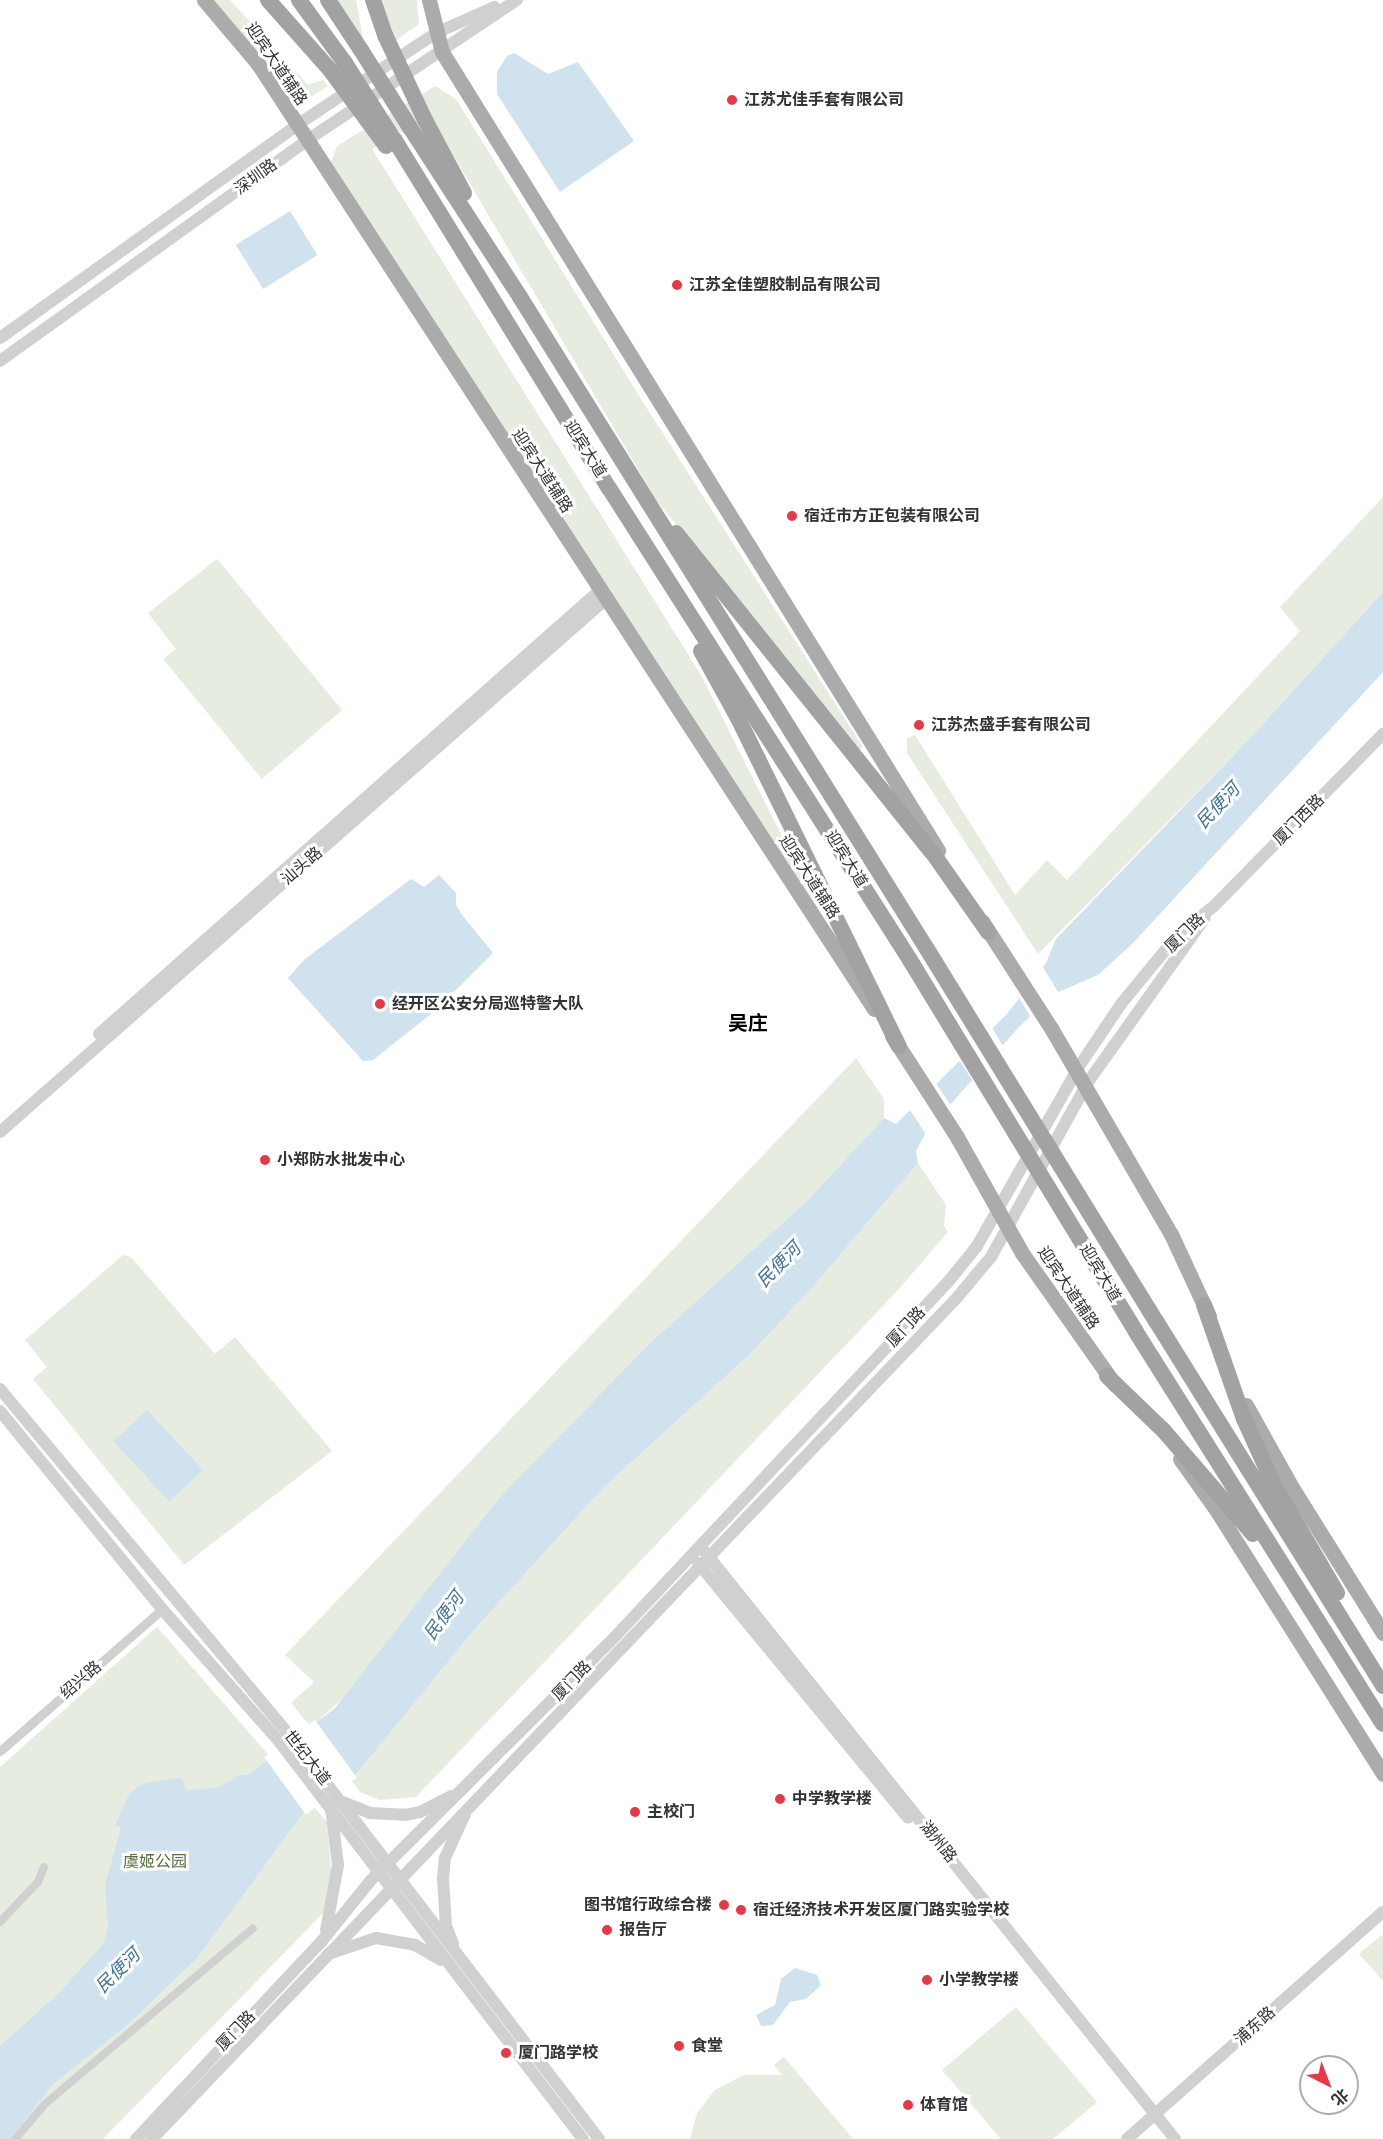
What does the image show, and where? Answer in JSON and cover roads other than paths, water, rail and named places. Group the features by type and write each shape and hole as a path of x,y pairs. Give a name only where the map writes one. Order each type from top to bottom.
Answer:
{"highway":[{"path":"268,0 338,67"},
{"name":"迎宾大道","path":"299,0 338,67 492,298 609,488 910,960 1136,1332 1383,1724"},
{"path":"328,0 418,125"},
{"path":"373,0 418,125"},
{"name":"迎宾大道","path":"418,125 619,460 927,949 1383,1686"},
{"path":"619,460 933,852 988,932"},
{"path":"609,488 738,718 899,1046"},
{"path":"1204,1305 1244,1419 1274,1485 1383,1671"},
{"path":"1107,1376 1196,1467 1297,1588"}],"main road":[{"name":"迎宾大道辅路","path":"204,0 258,64 602,596 899,1046 957,1137 1008,1228 1107,1376 1167,1442 1215,1508 1383,1774"},
{"path":"429,0 442,52 988,932 1051,1028 1171,1234 1254,1421 1383,1633"}],"street":[{"name":"深圳路","path":"0,338 297,125 436,33 482,15 503,0"},
{"name":"深圳路","path":"0,361 306,141 517,0"},
{"name":"汕头路","path":"0,1122 602,596"},
{"name":"汕头路","path":"0,1132 602,596"},
{"name":"厦门西路","path":"1215,905 1383,734"},
{"name":"厦门路","path":"136,2139 321,1942 384,1867 474,1781 948,1282 977,1246 1076,1071 1121,1004 1176,937 1215,905"},
{"name":"厦门路","path":"152,2139 324,1955 706,1562 955,1300 991,1257 1085,1088 1132,1017 1156,990 1215,905"},
{"name":"世纪大道","path":"0,1389 334,1801 583,2139"},
{"name":"世纪大道","path":"0,1411 162,1609 283,1736"},
{"name":"湖州路","path":"700,1545 706,1562 1152,2117 1175,2139"},
{"name":"湖州路","path":"691,1555 706,1562"},
{"name":"绍兴路","path":"0,1751 162,1609"},
{"path":"321,1942 331,1918 338,1865 334,1801 370,1813 405,1815 420,1812 474,1781"},
{"path":"453,1961 446,1926 445,1866 454,1834 474,1799"},
{"path":"0,1922 38,1882 44,1867"},
{"name":"浦东路","path":"1127,2139 1383,1912"},
{"path":"15,2139 45,2104 253,1928"},
{"path":"324,1955 376,1938 415,1945 453,1961"},
{"name":"世纪大道","path":"453,1961 600,2139"}],"water":[{"path":"514,53 548,74 578,62 634,141 560,192 497,94 497,72 507,56"},
{"path":"290,211 318,255 263,289 236,245"},
{"name":"民便河","path":"1383,592 1383,672 1132,944 1098,975 1054,994 1018,1028 926,1132 916,1151 918,1163 812,1288 750,1354 603,1488 473,1631 351,1780 303,1813 197,1958 126,2026 53,2084 10,2139 0,2139 0,2046 58,1994 104,1943 108,1927 105,1886 121,1827 115,1826 129,1794 142,1784 182,1778 186,1790 217,1788 239,1775 248,1775 335,1708 500,1497 651,1342 807,1201 884,1118 896,1124 1007,1014 1046,963 1056,939 1253,735"},
{"path":"439,875 456,893 456,905 462,915 493,953 436,1010 373,1060 363,1061 288,978 305,959 411,879 424,887"},
{"path":"147,1410 203,1470 169,1501 113,1441"},
{"path":"795,1968 817,1975 821,1985 806,1999 790,2002 773,2025 761,2026 756,2015 775,2005 781,1979"}],"place":[{"name":"江苏尤佳手套有限公司","path":"732,100"},
{"name":"江苏全佳塑胶制品有限公司","path":"677,285"},
{"name":"宿迁市方正包装有限公司","path":"792,516"},
{"name":"江苏杰盛手套有限公司","path":"919,725"},
{"name":"经开区公安分局巡特警大队","path":"380,1004"},
{"name":"小郑防水批发中心","path":"265,1160"},
{"name":"中学教学楼","path":"780,1799"},
{"name":"主校门","path":"635,1812"},
{"name":"图书馆行政综合楼","path":"724,1905"},
{"name":"宿迁经济技术开发区厦门路实验学校","path":"741,1910"},
{"name":"报告厅","path":"607,1930"},
{"name":"小学教学楼","path":"927,1980"},
{"name":"食堂","path":"679,2046"},
{"name":"厦门路学校","path":"506,2053"},
{"name":"体育馆","path":"908,2105"}],"district":[{"name":"吴庄","path":"748,1023"}],"park label":[{"name":"虞姬公园","path":"155,1862"}]}
